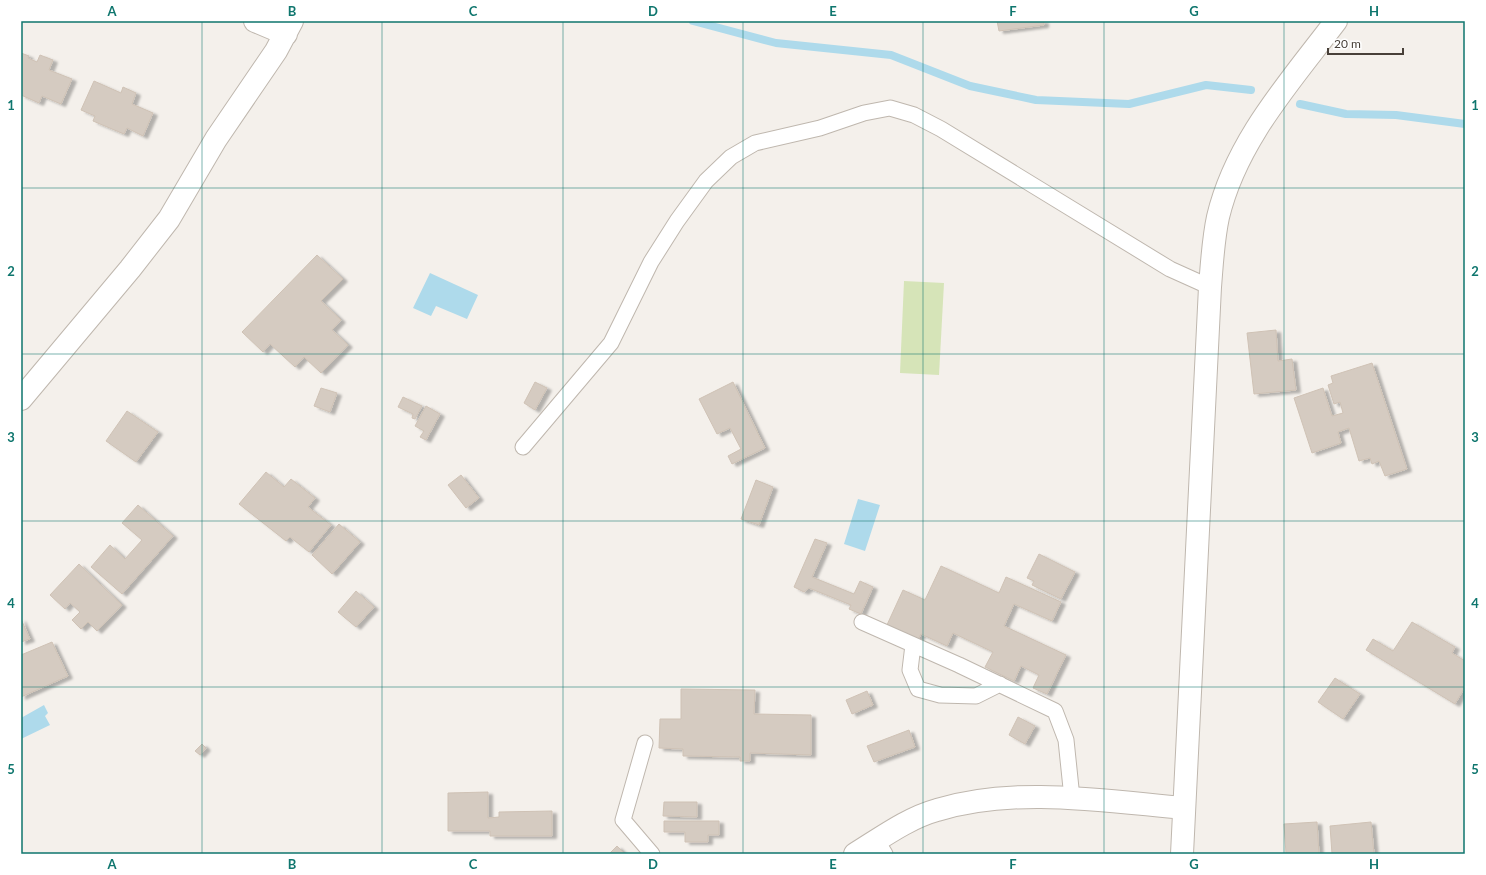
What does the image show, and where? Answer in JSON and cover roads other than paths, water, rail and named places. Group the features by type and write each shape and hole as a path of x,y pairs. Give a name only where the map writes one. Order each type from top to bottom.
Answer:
{"street":[{"path":"21,399 130,269 169,219 216,138 289,28 255,21"},
{"path":"1182,854 1212,250 1218,217 1228,187 1244,149 1267,111 1336,21"},
{"path":"855,854 881,847 907,822 937,810 978,800 1072,798 1184,808"}],"lane":[{"path":"524,447 611,343 651,262 677,221 706,181 731,157 755,143 820,128 864,113 890,108 921,118 941,128 1170,269 1210,287"},
{"path":"862,622 1000,684 1055,711 1066,740 1072,798"},
{"path":"913,645 910,670 918,689 940,695 976,696 1000,684"},
{"path":"645,743 623,820 652,854"}],"water":[{"path":"430,273 478,295 467,319 436,306 431,316 413,308"},
{"path":"858,499 880,505 865,551 844,544"},
{"path":"44,705 48,713 45,716 50,725 21,739 21,718"}],"waterway":[{"path":"693,21 776,43 891,55 970,86 1036,100 1129,104 1206,85 1251,90"},
{"path":"1300,104 1346,114 1396,115 1465,124"}]}
